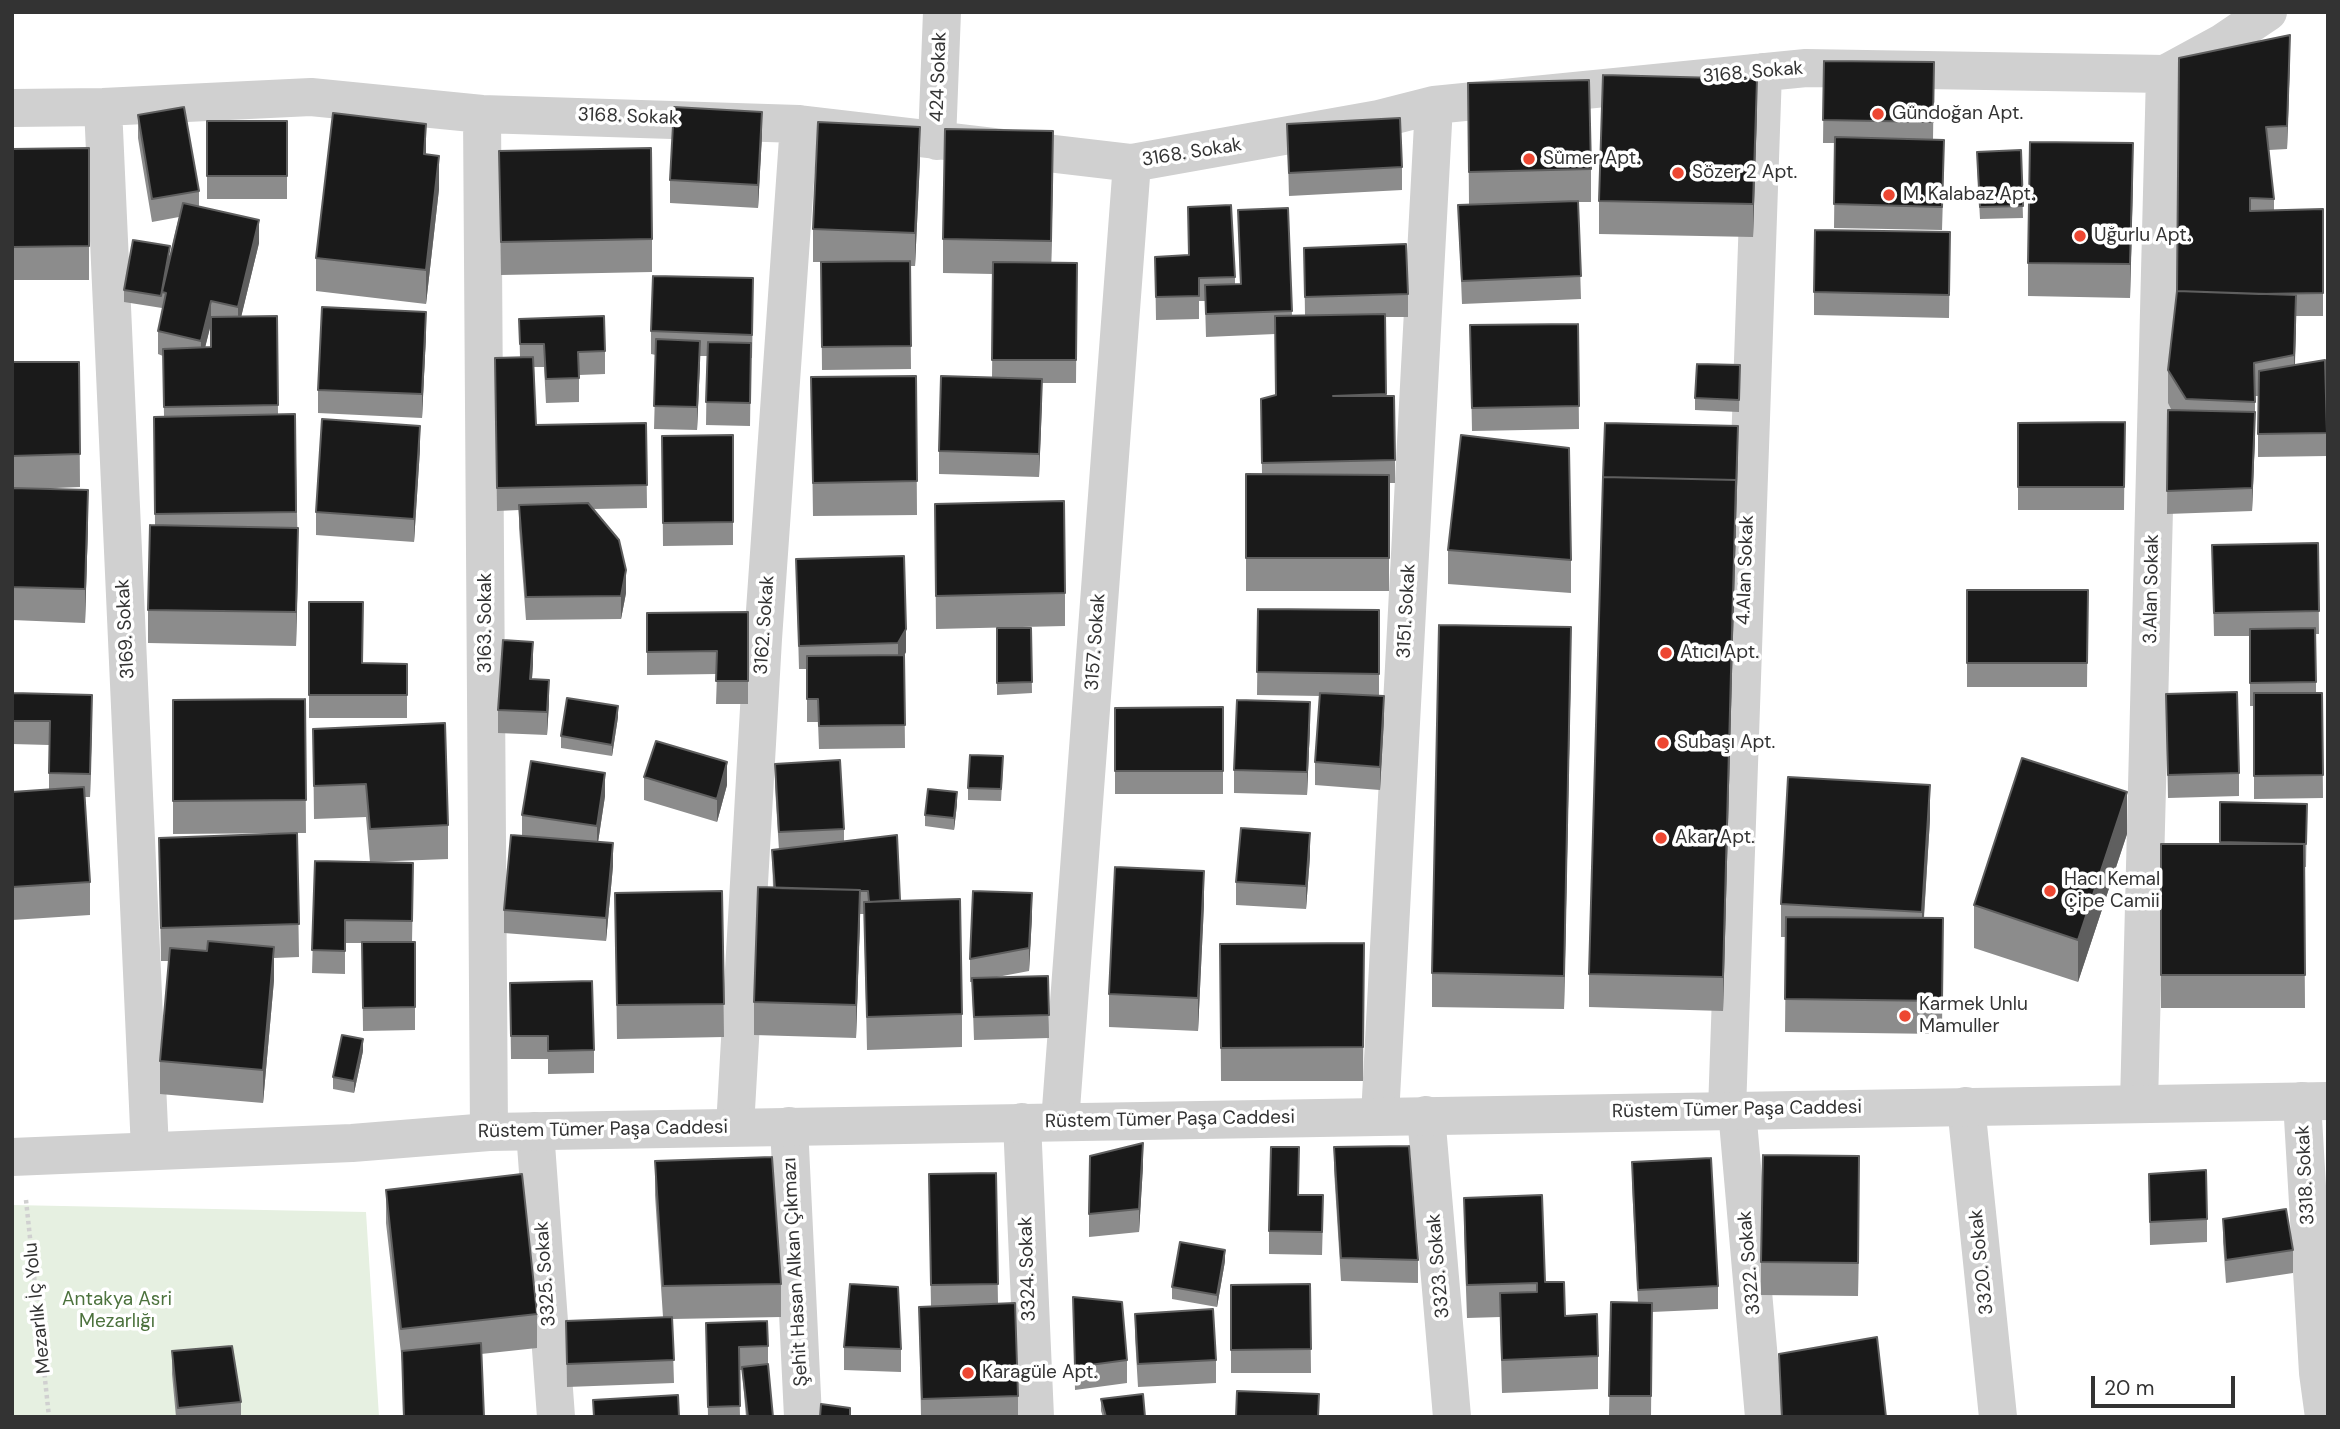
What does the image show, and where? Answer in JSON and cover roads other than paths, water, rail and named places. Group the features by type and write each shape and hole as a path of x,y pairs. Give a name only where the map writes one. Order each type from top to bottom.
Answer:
{"street":[{"name":"424 Sokak","path":"937,141 942,12"},
{"name":"3168. Sokak","path":"12,108 103,107 311,97 482,114 799,124 1132,163 1379,119 1434,105 1806,68 2165,74 2222,43 2268,12"},
{"name":"4.Alan Sokak","path":"1732,1110 1763,72"},
{"name":"3.Alan Sokak","path":"2139,1103 2165,74"},
{"name":"3151. Sokak","path":"1380,1116 1434,105"},
{"name":"3169. Sokak","path":"103,107 150,1150"},
{"name":"3163. Sokak","path":"482,114 489,1132"},
{"name":"3162. Sokak","path":"735,1127 763,639 799,124"},
{"name":"3157. Sokak","path":"1060,1122 1132,163"},
{"name":"Rüstem Tümer Paşa Caddesi","path":"17,1157 352,1143 489,1132 2315,1101"},
{"name":"3318. Sokak","path":"2315,1101 2318,1373 2324,1417"},
{"name":"3320. Sokak","path":"1966,1107 1998,1417"},
{"name":"3322. Sokak","path":"1732,1110 1764,1417"},
{"name":"3323. Sokak","path":"1426,1115 1452,1417"},
{"name":"3324. Sokak","path":"1022,1122 1035,1417"},
{"name":"Şehit Hasan Alkan Çıkmazı","path":"789,1126 803,1417"},
{"name":"3325. Sokak","path":"535,1131 556,1417"}],"place":[{"name":"Gündoğan Apt.","path":"1878,114"},
{"name":"Sümer Apt.","path":"1529,159"},
{"name":"Sözer 2 Apt.","path":"1678,173"},
{"name":"M. Kalabaz Apt.","path":"1889,195"},
{"name":"Uğurlu Apt.","path":"2080,236"},
{"name":"Atıcı Apt.","path":"1666,653"},
{"name":"Subaşı Apt.","path":"1663,743"},
{"name":"Akar Apt.","path":"1661,838"},
{"name":"Hacı Kemal Çipe Camii","path":"2050,891"},
{"name":"Karmek Unlu Mamuller","path":"1905,1016"},
{"name":"Karagüle Apt.","path":"968,1373"}],"park label":[{"name":"Antakya Asri Mezarlığı","path":"117,1311"}]}
